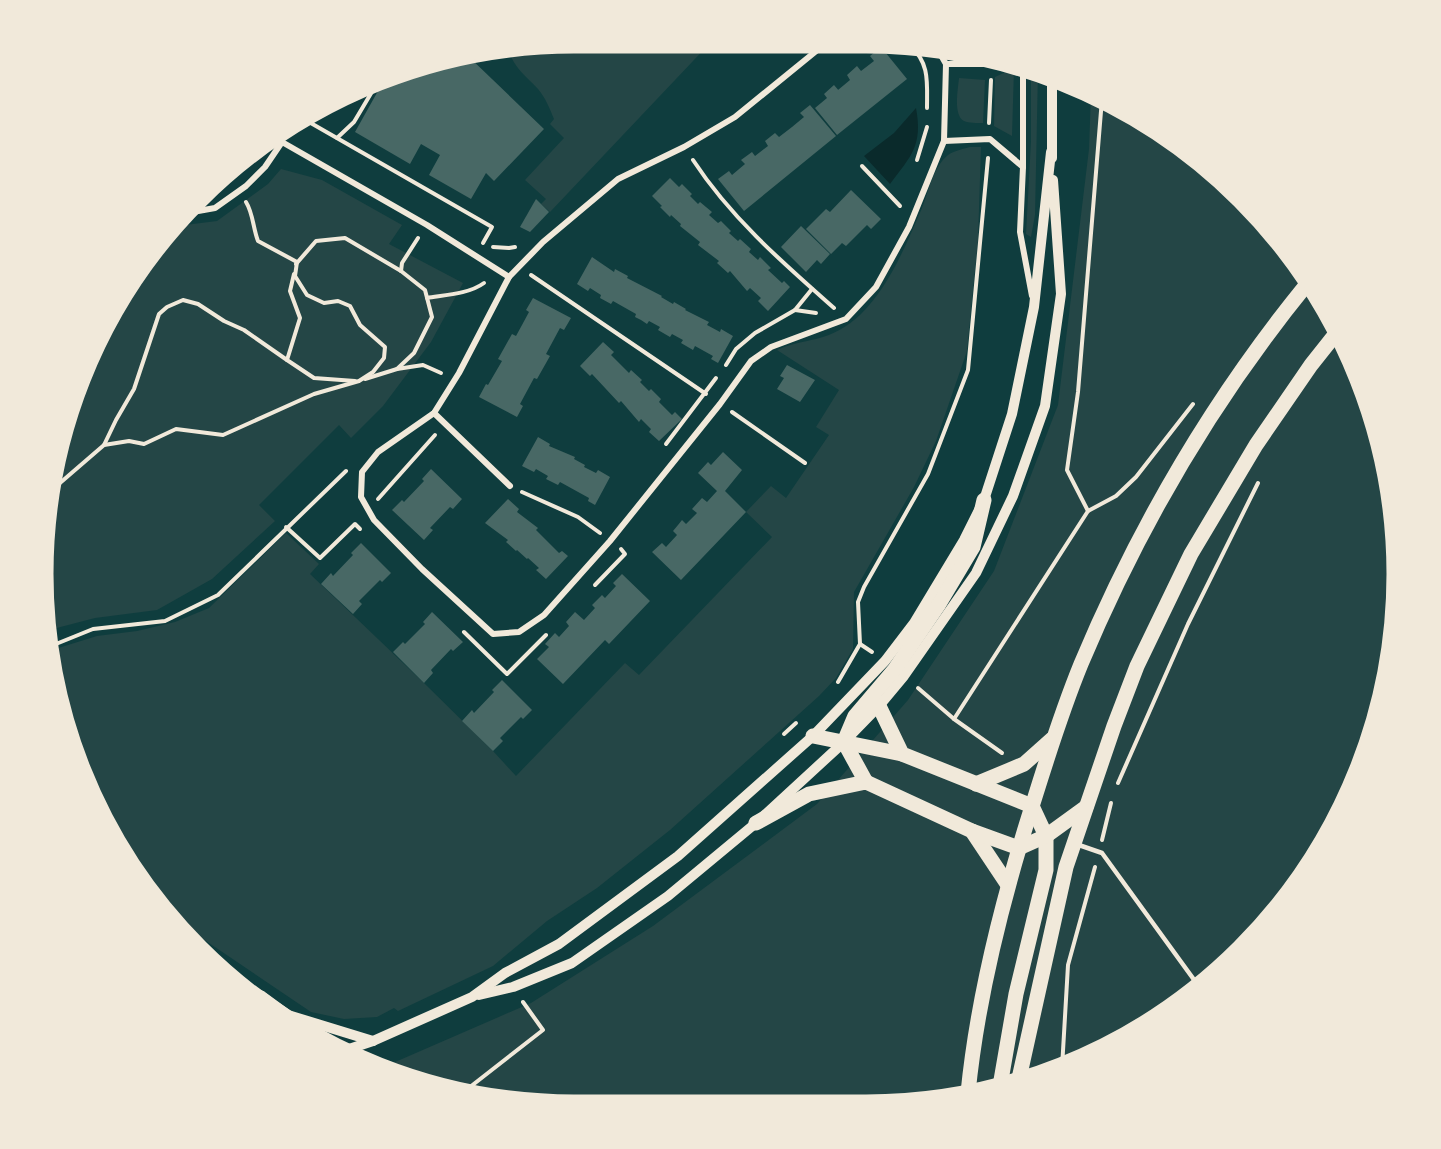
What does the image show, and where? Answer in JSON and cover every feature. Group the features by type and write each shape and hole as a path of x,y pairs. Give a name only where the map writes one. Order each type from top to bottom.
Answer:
{"main road":[{"path":"969,1086 982,994 1018,848 1052,739 1086,653 1167,488 1203,430 1304,288"},
{"path":"1020,1073 1066,867 1137,666 1191,554 1256,445 1332,338"},
{"path":"843,742 855,716 895,669 939,604 973,547 984,500"},
{"path":"879,706 902,754"},
{"path":"813,736 902,754 1032,806 1046,836 1046,870 1016,994 1001,1079"},
{"path":"976,784 1024,764 1052,739"},
{"path":"843,742 866,782 972,831 1018,848 1046,836 1086,807"},
{"path":"756,823 809,794 866,782"},
{"path":"972,831 1008,885"}],"street":[{"path":"815,52 735,117 684,147 618,179 543,242 509,277 459,373 434,413 378,452 362,472 362,497 374,520 422,569 493,634 519,632 544,615 610,541 720,404 751,361 771,347 846,319 876,287 909,227 944,141 946,64 943,58"},
{"path":"946,64 973,64"},
{"path":"1023,77 1020,232 1034,307"},
{"path":"355,1048 472,997 513,987 572,963 669,896 756,823 843,742 879,706 904,676 976,573 1013,496 1045,406 1061,294 1051,152 1052,87"},
{"path":"944,141 990,139 1023,167"},
{"path":"200,211 215,208 246,186 265,167 282,142 427,225 509,277"},
{"path":"472,997 505,973 558,944 678,856 813,736 885,661 914,623 964,540 984,500 1012,414 1034,307 1051,152"},
{"path":"434,413 510,486"},
{"path":"305,1022 373,1041"}],"lane":[{"path":"1074,843 1102,853 1195,980"}],"path":[{"path":"915,166 927,129 925,65 920,56"},
{"path":"984,77 991,76 989,127"},
{"path":"337,138 354,122 370,94"},
{"path":"1088,511 1067,470 1078,392 1101,108"},
{"path":"311,123 492,227 469,267 484,283 484,292"},
{"path":"982,126 995,129"},
{"path":"684,147 711,187 734,214 775,256 846,319"},
{"path":"691,158 699,153"},
{"path":"836,685 860,644 858,602 861,594 927,474 968,370 989,154 981,155"},
{"path":"862,166 900,206"},
{"path":"895,216 903,196"},
{"path":"240,197 251,210 252,226 258,241 297,262"},
{"path":"401,271 408,251 427,225"},
{"path":"287,360 300,318 290,291 297,262 316,241 345,238 401,271 425,290 432,317 414,353 397,369"},
{"path":"483,243 493,247 509,248 521,245"},
{"path":"61,482 104,446 134,389 159,314 183,300 198,304 224,321 244,330 314,378 359,381 373,372 384,358 385,347 360,325 350,306 338,302 324,303 307,295 296,276 297,262"},
{"path":"518,266 805,463"},
{"path":"524,281 534,267"},
{"path":"427,298 466,291 484,283"},
{"path":"665,447 669,438 721,373 736,349 755,333 795,310 812,289"},
{"path":"834,309 841,302"},
{"path":"104,446 129,441 144,444 176,429 223,435 314,394 397,369 423,365 445,376 448,371"},
{"path":"954,719 1088,511 1116,496 1137,477 1199,396"},
{"path":"730,411 736,402"},
{"path":"380,506 377,500 438,433 442,421"},
{"path":"1063,1058 1068,965 1113,794 1188,624 1258,486 1256,445"},
{"path":"57,644 93,630 165,621 218,595 346,471"},
{"path":"510,486 578,517 610,541"},
{"path":"286,527 320,558 355,524 363,532"},
{"path":"592,541 608,529"},
{"path":"588,592 626,554 619,546"},
{"path":"460,628 507,674 548,632"},
{"path":"860,644 885,661"},
{"path":"904,676 954,719 1009,758 1024,764"},
{"path":"777,741 802,717"},
{"path":"1093,787 1113,794"},
{"path":"472,1086 543,1030 513,987"}],"shaded area":[{"path":"574,52 702,52 550,212 541,204 546,199 525,180 564,138 550,124 554,119 543,96 511,57"},
{"path":"1007,71 1014,74 1012,136 994,126 995,77"},
{"path":"959,78 985,80 983,123 966,122 958,113"},
{"path":"1031,79 1038,81 1035,215 1031,237 1026,234 1031,141"},
{"path":"1091,103 1157,140 1211,182 1236,205 1281,257 1319,314 1349,375 1371,439 1384,506 1387,540 1387,609 1378,676 1371,710 1349,774 1319,836 1281,892 1236,944 1211,967 1157,1009 1128,1027 1066,1057 1034,1069 968,1086 935,1092 866,1096 540,1095 506,1092 439,1079 392,1063 531,1003 653,926 817,804 908,700 994,571 1058,405 1089,149"},
{"path":"916,108 918,132 913,150 890,184 864,156 894,133"},
{"path":"981,147 978,240 967,351 936,441 914,487 854,592 853,649 836,678 819,696 670,830 597,888 547,921 493,966 398,1011 394,1008 377,1017 344,1019 311,1012 196,934 140,865 106,805 92,774 70,710 58,648 97,636 137,631 175,622 209,608 286,533 319,564 310,574 424,683 516,776 625,663 639,675 772,537 746,512 771,486 786,498 829,435 816,427 839,390 777,350 828,335 845,327 870,304 896,265 939,166 948,155 956,151"},
{"path":"281,169 322,180 402,225 389,244 463,283 431,342 383,406 351,438 339,425 259,505 275,521 212,579 157,610 95,618 56,628 52,574 57,506 70,439 92,375 106,344 140,284 187,225 217,221 268,184"}],"building":[{"path":"874,52 886,53 907,79 837,135 815,108 827,98 824,94 834,85 838,90 850,80 847,75 857,66 861,71 874,61 870,56"},
{"path":"475,63 544,129 494,181 486,173 471,199 429,175 440,155 421,144 410,164 355,132 378,91 439,70"},
{"path":"810,105 836,136 744,211 718,179 729,171 732,175 745,164 741,160 752,152 755,156 768,146 765,141 775,133 779,137 792,127 804,117 800,113"},
{"path":"670,178 679,187 682,184 698,204 700,202 712,212 709,215 718,223 721,221 731,231 729,233 738,241 740,239 751,249 749,252 758,260 760,257 771,268 768,270 790,287 768,311 758,301 761,298 750,288 747,291 730,271 728,273 717,263 719,261 698,245 700,242 660,207 662,206 652,196"},
{"path":"851,190 881,219 871,229 867,225 846,246 842,243 831,254 806,229 826,209 830,212"},
{"path":"536,199 549,212 530,232 520,227"},
{"path":"801,226 830,254 821,264 817,260 806,272 781,247"},
{"path":"592,257 614,272 615,269 673,304 674,302 709,322 707,325 733,336 718,363 711,359 713,356 695,346 693,350 681,343 683,340 672,334 670,337 658,330 660,327 649,321 647,324 635,317 636,314 613,301 611,304 600,298 601,295 590,288 588,291 577,284"},
{"path":"533,298 571,318 564,330 560,328 546,354 550,356 537,379 534,378 520,404 523,406 517,417 479,397 502,361 498,359 512,334 516,336 529,312 526,310"},
{"path":"603,342 614,352 611,355 629,373 631,370 642,380 640,382 661,399 659,402 672,415 675,412 682,419 659,441 649,432 651,429 641,419 639,422 621,401 619,403 592,374 590,376 580,366"},
{"path":"787,365 815,380 800,402 777,389 784,378 780,376"},
{"path":"538,437 550,444 549,446 575,457 574,459 585,465 584,467 596,473 598,470 610,477 595,505 588,501 589,498 560,482 558,485 546,479 548,476 536,469 534,472 522,466"},
{"path":"723,452 742,470 725,491 746,512 681,580 652,552 662,543 666,547 677,535 673,531 682,520 686,524 697,513 692,509 702,498 707,502 717,491 698,473 708,462 711,465"},
{"path":"431,469 462,499 453,509 450,507 430,528 433,530 424,540 392,510 402,500 404,502 424,481 422,479"},
{"path":"508,499 519,509 517,512 538,528 536,530 559,553 562,551 568,556 546,579 536,570 539,568 485,523"},
{"path":"361,543 391,573 382,582 380,580 359,601 362,604 353,614 321,584 331,573 333,576"},
{"path":"622,574 650,601 609,644 605,640 563,684 537,659 549,647 545,644 555,633 559,637 569,626 566,622 575,612 584,620 595,608 592,605 602,595 605,598 616,586 613,583"},
{"path":"432,612 463,642 453,651 451,649 431,670 433,673 424,683 393,652 403,642 405,644 425,624 423,622"},
{"path":"502,680 532,710 523,719 521,717 500,738 503,741 493,751 462,721 472,710 474,713"}]}
